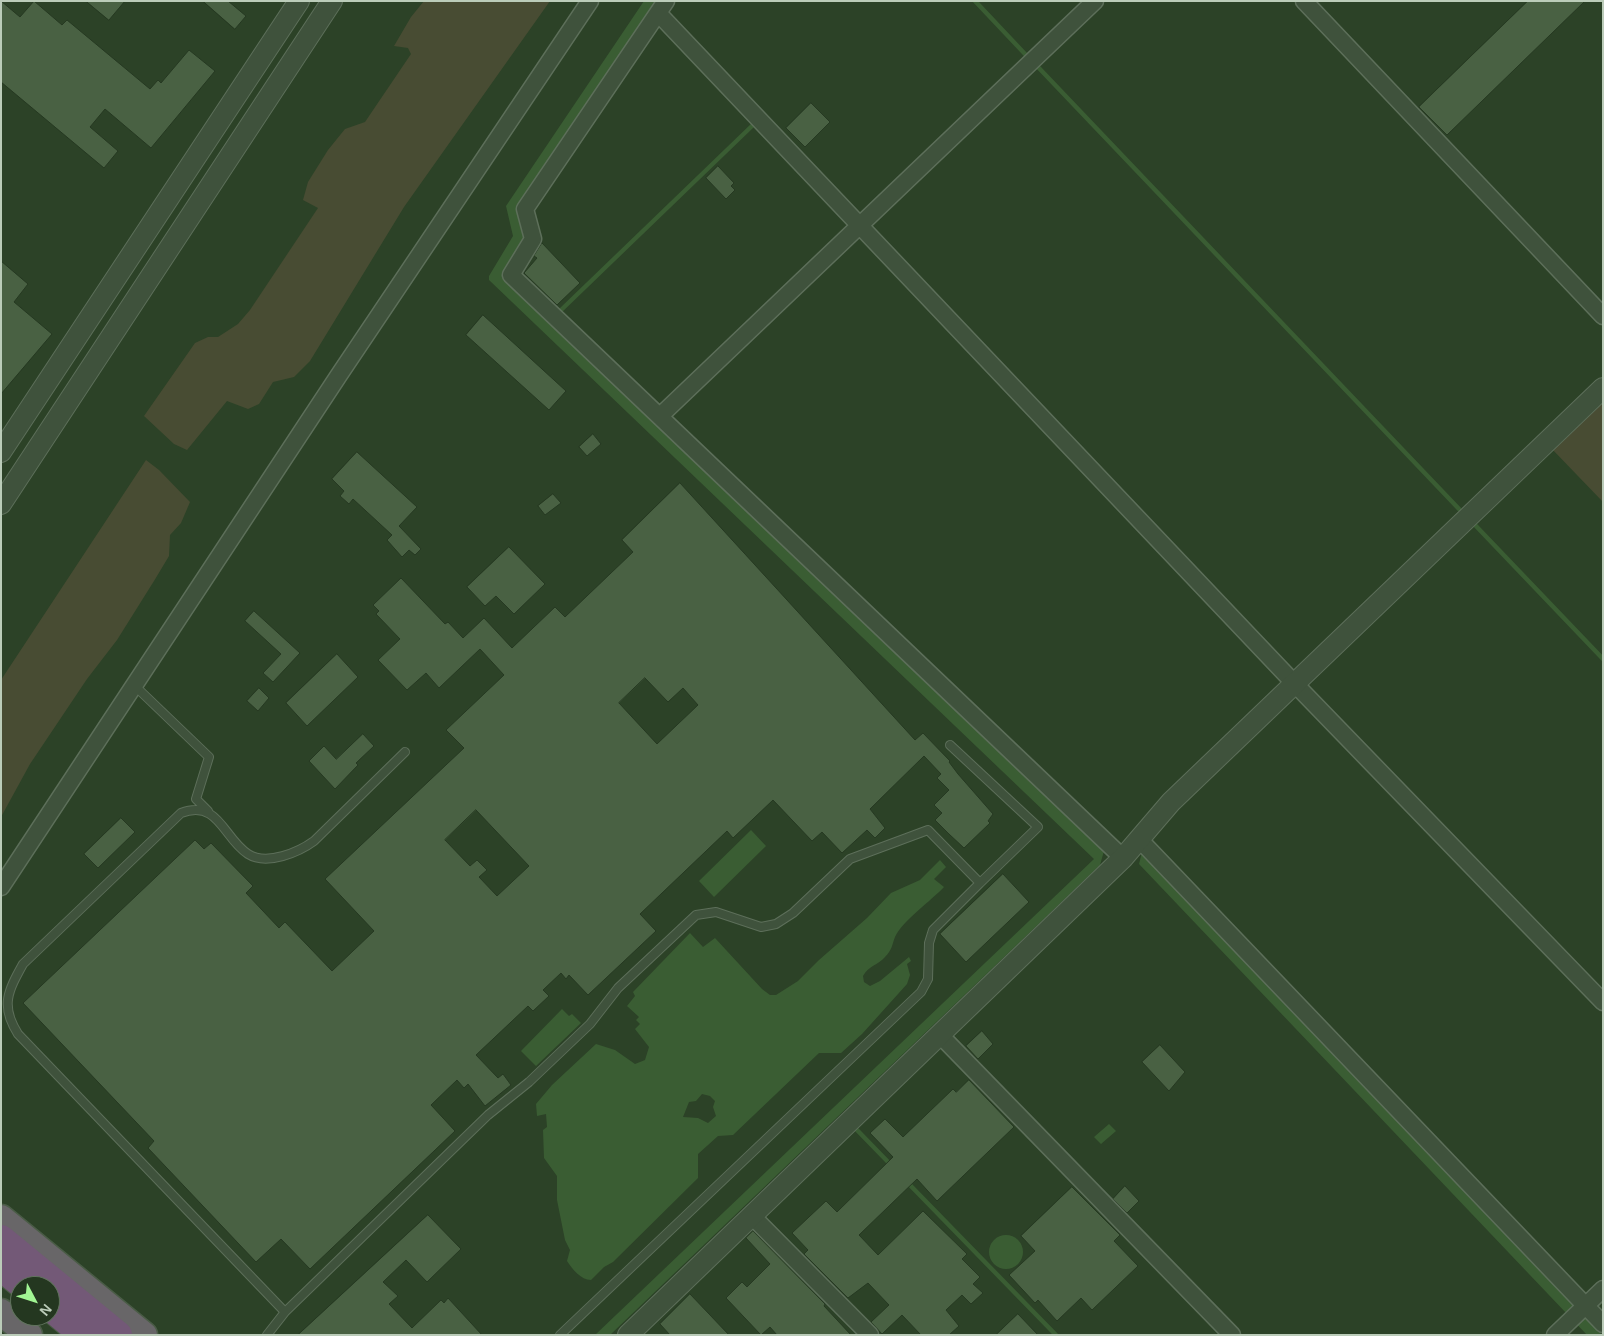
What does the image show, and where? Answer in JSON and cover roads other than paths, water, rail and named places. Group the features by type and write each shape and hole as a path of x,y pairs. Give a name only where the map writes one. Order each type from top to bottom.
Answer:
{"highway":[{"path":"1,1218 144,1335"},
{"path":"1,1239 118,1335"},
{"path":"1,1249 34,1276"},
{"path":"1,1267 12,1276"},
{"path":"60,1300 96,1335"},
{"path":"1,1312 29,1335"},
{"path":"60,1315 84,1335"},
{"path":"53,1326 64,1335"}],"street":[{"path":"1,452 299,1"},
{"path":"1,504 332,1"},
{"path":"1,887 590,1"},
{"path":"660,416 1095,1"},
{"path":"1304,1 1603,316"},
{"path":"1123,858 511,275 533,239 525,209 662,7 860,224 1295,684 1603,1002"},
{"path":"628,1335 941,1036 1123,858 1171,802 1603,388"},
{"path":"1139,839 1603,1324"},
{"path":"941,1036 1232,1335"},
{"path":"752,1216 870,1335"},
{"path":"1561,1330 1603,1289"}],"lane":[{"path":"134,686 208,757 196,799 248,854 257,858 273,858 301,850 314,841 405,752"},
{"path":"560,1335 921,992 928,979 929,943 932,930 1038,826 950,745"},
{"path":"212,815 192,809 181,813 22,964 11,984 6,1004 10,1021 18,1034 285,1312"},
{"path":"267,1335 285,1312 488,1115 529,1082 583,1030 618,988 696,915 716,912 761,927 776,924 793,913 850,859 928,830 980,883"}],"waterway":[{"path":"975,1 1025,54"},
{"path":"1037,66 1459,509"},
{"path":"559,312 753,125"},
{"path":"1475,525 1603,659"},
{"path":"857,1130 891,1165"},
{"path":"907,1182 1056,1335"}]}
